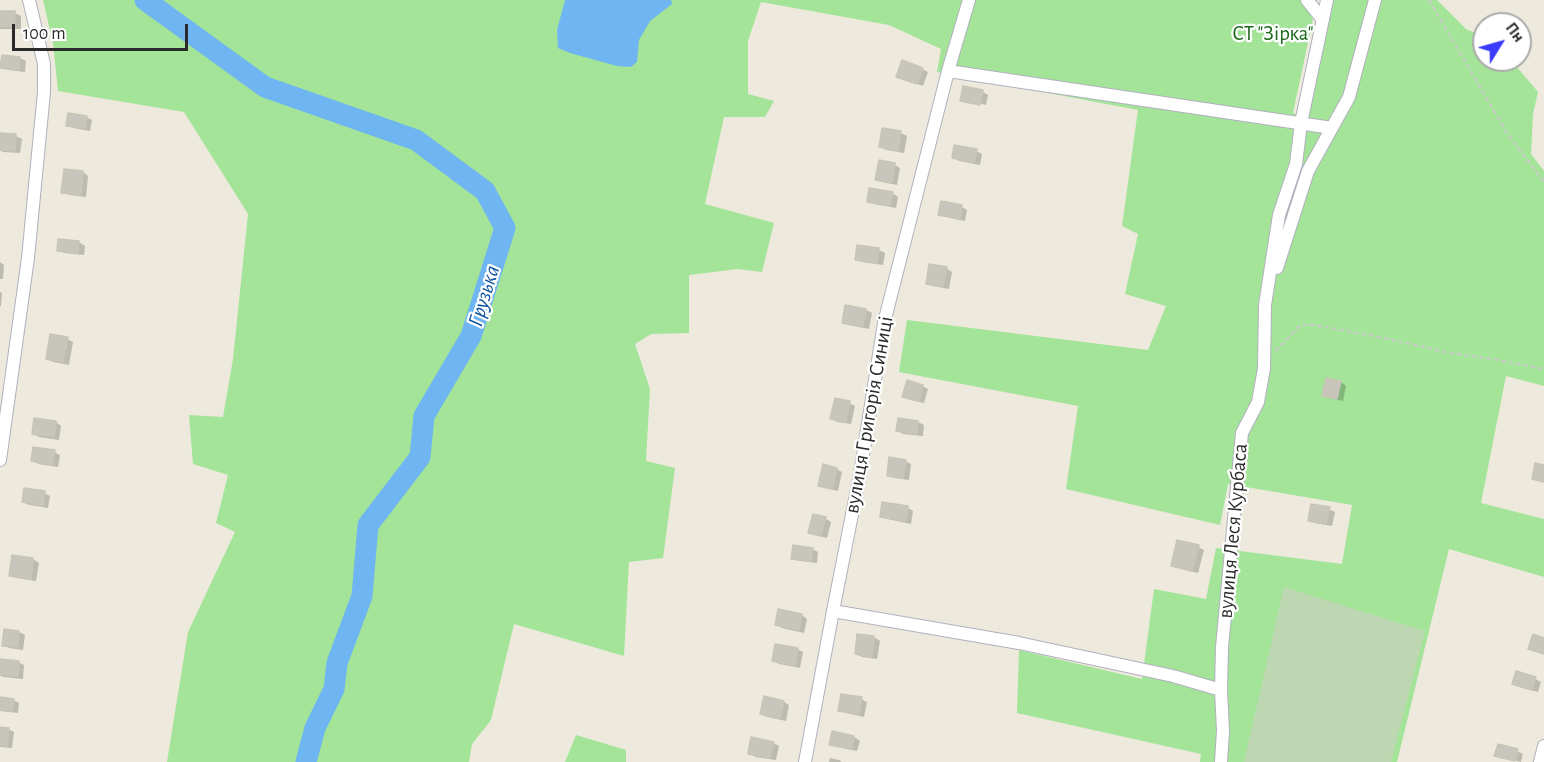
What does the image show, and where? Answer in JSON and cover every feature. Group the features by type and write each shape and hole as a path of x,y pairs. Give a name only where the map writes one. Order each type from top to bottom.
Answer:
{"street":[{"path":"0,460 28,258 44,92 44,64 29,0"},
{"name":"вулиця Григорія Синиці","path":"805,762 860,474 884,323 948,71 969,0"},
{"path":"1307,0 1323,20"},
{"path":"1264,305 1279,215 1296,164 1301,123 1327,0"},
{"path":"1264,305 1308,171 1349,97 1375,0"},
{"path":"948,71 1332,128"},
{"name":"вулиця Леся Курбаса","path":"1221,762 1222,647 1242,434 1258,402 1264,368 1264,305"},
{"path":"833,611 1019,643 1173,676 1221,690"},
{"path":"1540,762 1544,746"}],"path":[{"path":"1429,0 1507,133 1544,182"},
{"path":"1264,368 1280,344 1298,327 1308,324 1449,353 1544,369"}],"green space":[{"name":"СТ \"Зірка\"","path":"43,0 1317,0 1293,113 1307,117 1332,0 1437,0 1466,29 1472,32 1472,72 1521,72 1538,92 1533,114 1531,154 1544,171 1544,386 1506,376 1481,503 1544,519 1544,577 1449,549 1397,762 1200,762 1201,754 1017,713 1019,650 1142,679 1154,589 1206,599 1216,548 1342,564 1352,505 1228,484 1220,525 1066,489 1078,406 899,372 907,320 1148,350 1166,306 1125,294 1138,234 1122,226 1138,110 937,72 941,49 889,25 761,2 748,41 748,94 774,101 765,117 724,117 705,204 774,223 762,272 738,269 689,275 689,333 651,334 635,344 650,389 646,461 675,468 663,558 629,562 624,656 514,624 491,720 472,744 469,762 167,762 188,632 235,532 216,523 228,475 193,464 189,415 223,417 233,359 248,214 184,112 58,91 53,43"},
{"path":"1284,587 1425,631 1391,762 1244,762"},
{"path":"576,735 626,750 626,762 565,762"}],"water":[{"path":"565,0 671,0 672,4 650,21 639,40 637,62 631,67 617,66 558,48 557,30"}],"building":[{"path":"0,11 15,11 15,27 0,26"},
{"path":"2,55 20,57 19,70 0,68"},
{"path":"902,60 923,68 917,84 896,77"},
{"path":"963,86 983,90 980,105 960,101"},
{"path":"68,113 87,116 85,128 66,126"},
{"path":"882,128 901,131 898,151 879,147"},
{"path":"0,133 16,134 15,151 0,150"},
{"path":"954,145 977,149 974,163 952,158"},
{"path":"879,160 895,163 892,183 875,180"},
{"path":"64,169 83,171 81,195 61,193"},
{"path":"869,188 893,192 890,206 867,202"},
{"path":"941,201 962,205 960,219 938,215"},
{"path":"58,239 79,241 78,253 57,251"},
{"path":"857,245 879,248 877,263 855,260"},
{"path":"929,264 947,267 943,287 926,284"},
{"path":"845,305 866,309 863,327 842,323"},
{"path":"50,334 68,337 63,362 46,359"},
{"path":"1326,378 1341,381 1337,399 1322,396"},
{"path":"907,380 923,385 919,401 902,397"},
{"path":"835,398 850,401 846,422 830,419"},
{"path":"34,418 56,421 54,437 32,434"},
{"path":"898,418 918,421 917,434 896,431"},
{"path":"33,447 55,450 52,465 31,461"},
{"path":"889,457 906,460 903,478 887,476"},
{"path":"1535,463 1544,465 1544,482 1532,479"},
{"path":"823,464 837,468 832,489 818,486"},
{"path":"24,488 45,491 43,506 22,502"},
{"path":"882,502 908,506 906,521 880,517"},
{"path":"1311,504 1330,507 1326,524 1308,521"},
{"path":"813,514 826,517 821,536 808,533"},
{"path":"1177,540 1199,545 1192,571 1171,566"},
{"path":"793,545 813,548 811,561 791,559"},
{"path":"12,555 33,558 31,579 9,576"},
{"path":"778,609 802,614 799,630 775,625"},
{"path":"4,629 19,631 18,647 2,646"},
{"path":"857,634 874,636 872,657 855,654"},
{"path":"1533,634 1544,638 1544,654 1528,649"},
{"path":"775,644 798,648 795,666 772,661"},
{"path":"0,659 19,661 18,676 0,675"},
{"path":"1516,671 1536,677 1532,690 1512,684"},
{"path":"841,694 862,697 859,714 838,711"},
{"path":"764,696 784,701 780,719 760,714"},
{"path":"0,697 14,699 12,711 0,710"},
{"path":"0,727 9,728 7,746 0,745"},
{"path":"832,731 854,736 852,749 829,745"},
{"path":"751,737 774,742 770,758 748,754"},
{"path":"1498,744 1518,749 1515,761 1494,756"}],"waterway":[{"name":"Грузька","path":"145,0 265,87 416,140 485,191 505,228 471,336 424,416 420,457 368,525 362,596 337,663 334,689 315,728 306,762"}]}
